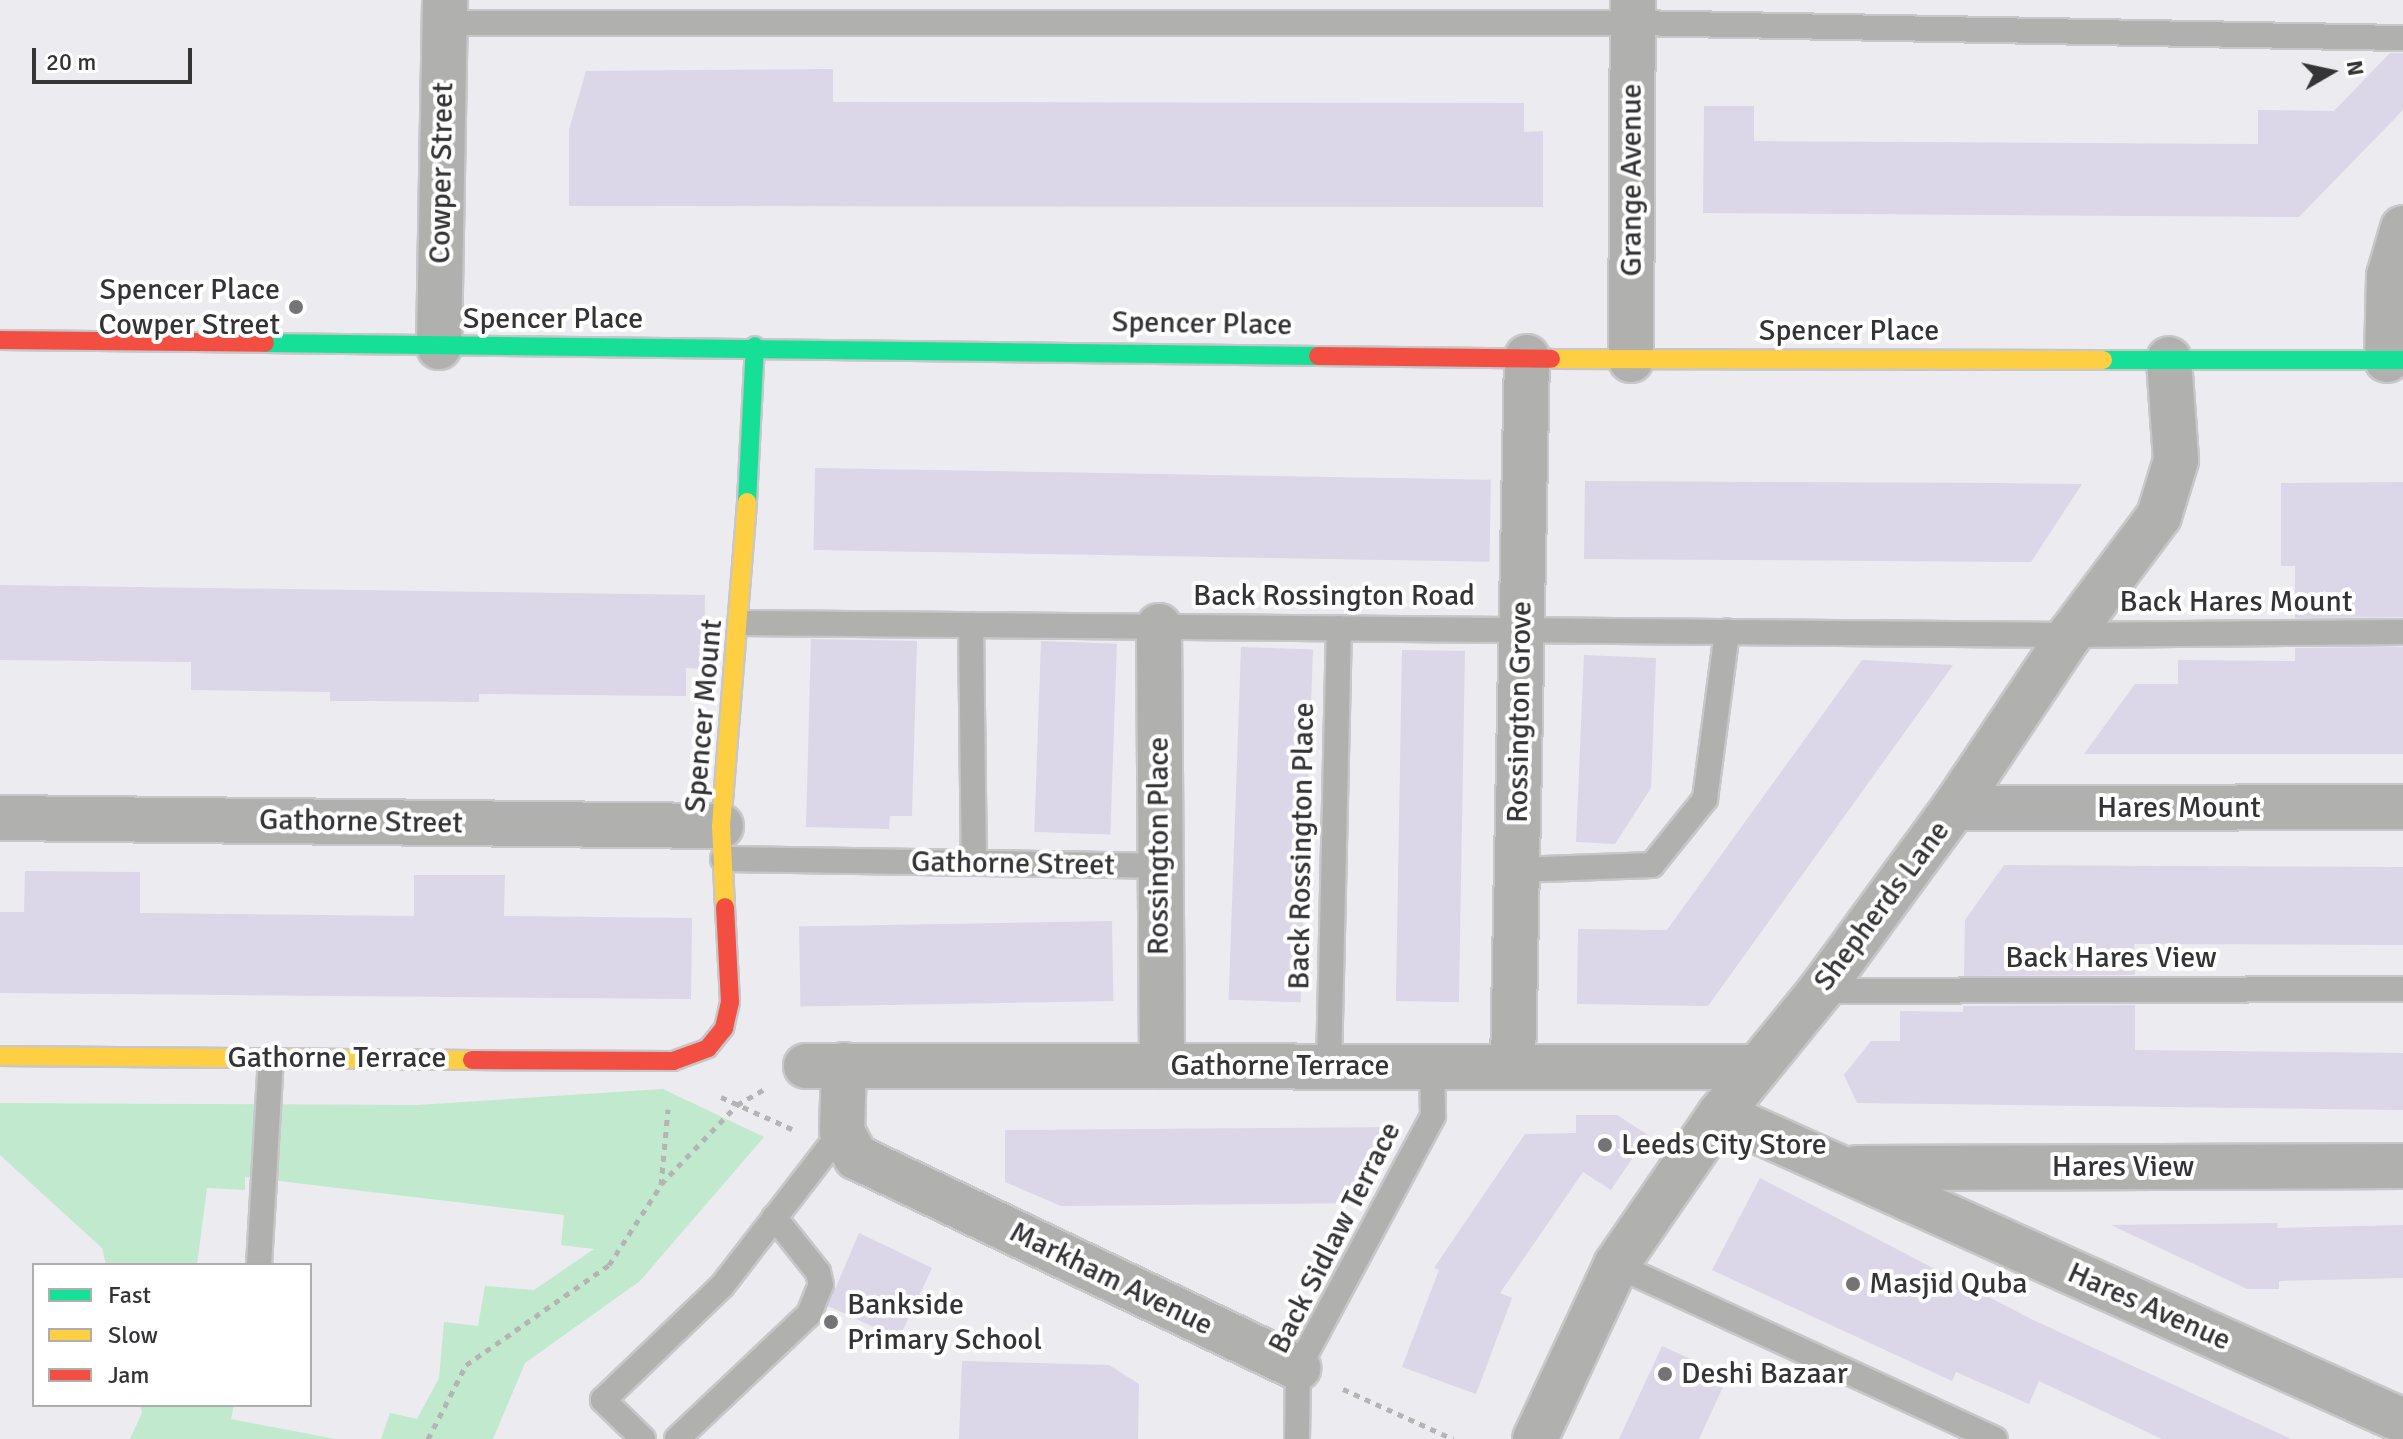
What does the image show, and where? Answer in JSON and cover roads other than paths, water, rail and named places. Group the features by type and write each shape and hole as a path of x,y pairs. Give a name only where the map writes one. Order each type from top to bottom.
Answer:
{"street":[{"name":"Cowper Street","path":"439,347 444,11"},
{"name":"Grange Avenue","path":"1631,360 1633,12"},
{"path":"2395,360 2389,276 2403,228"},
{"name":"Spencer Place","path":"0,340 439,347 755,346 1631,360 2395,360"},
{"name":"Spencer Mount","path":"673,1061 708,1048 724,1028 730,1002 722,842 741,623 755,346"},
{"name":"Rossington Grove","path":"1513,1066 1527,357"},
{"name":"Shepherds Lane","path":"1535,1439 1616,1265 1720,1114 1755,1067 1820,991 1954,808 2070,635 2159,516 2171,488 2176,460 2169,359"},
{"name":"Rossington Place","path":"1159,626 1162,1066"},
{"name":"Hares Mount","path":"1954,808 2403,807"},
{"name":"Gathorne Street","path":"0,818 722,842"},
{"name":"Gathorne Terrace","path":"0,1056 673,1061"},
{"name":"Gathorne Terrace","path":"838,1139 825,1065 1755,1067"},
{"name":"Hares Avenue","path":"1720,1114 2403,1421"},
{"name":"Markham Avenue","path":"838,1139 856,1157 1298,1368"},
{"name":"Hares View","path":"1842,1168 2403,1166"}],"lane":[{"path":"444,11 1633,12 2403,38"},
{"name":"Back Rossington Road","path":"741,623 2070,635"},
{"path":"971,625 974,863"},
{"name":"Back Rossington Place","path":"1329,1066 1339,628"},
{"path":"1517,870 1652,865 1705,799 1727,631"},
{"name":"Back Hares Mount","path":"2070,635 2403,632"},
{"name":"Gathorne Street","path":"722,842 974,863 1159,866"},
{"name":"Back Hares View","path":"1820,991 2403,989"},
{"path":"259,1263 271,1058"},
{"name":"Back Sidlaw Terrace","path":"1297,1439 1298,1368 1433,1116 1432,1066"},
{"path":"643,1439 603,1400 722,1286 838,1139"},
{"path":"677,1439 809,1314 821,1285 818,1272 774,1217"},
{"path":"1616,1265 1995,1439"}],"place":[{"name":"Spencer Place Cowper Street","path":"296,307"},
{"name":"Leeds City Store","path":"1605,1145"},
{"name":"Masjid Quba","path":"1853,1284"},
{"name":"Bankside Primary School","path":"831,1322"},
{"name":"Deshi Bazaar","path":"1665,1374"}]}
